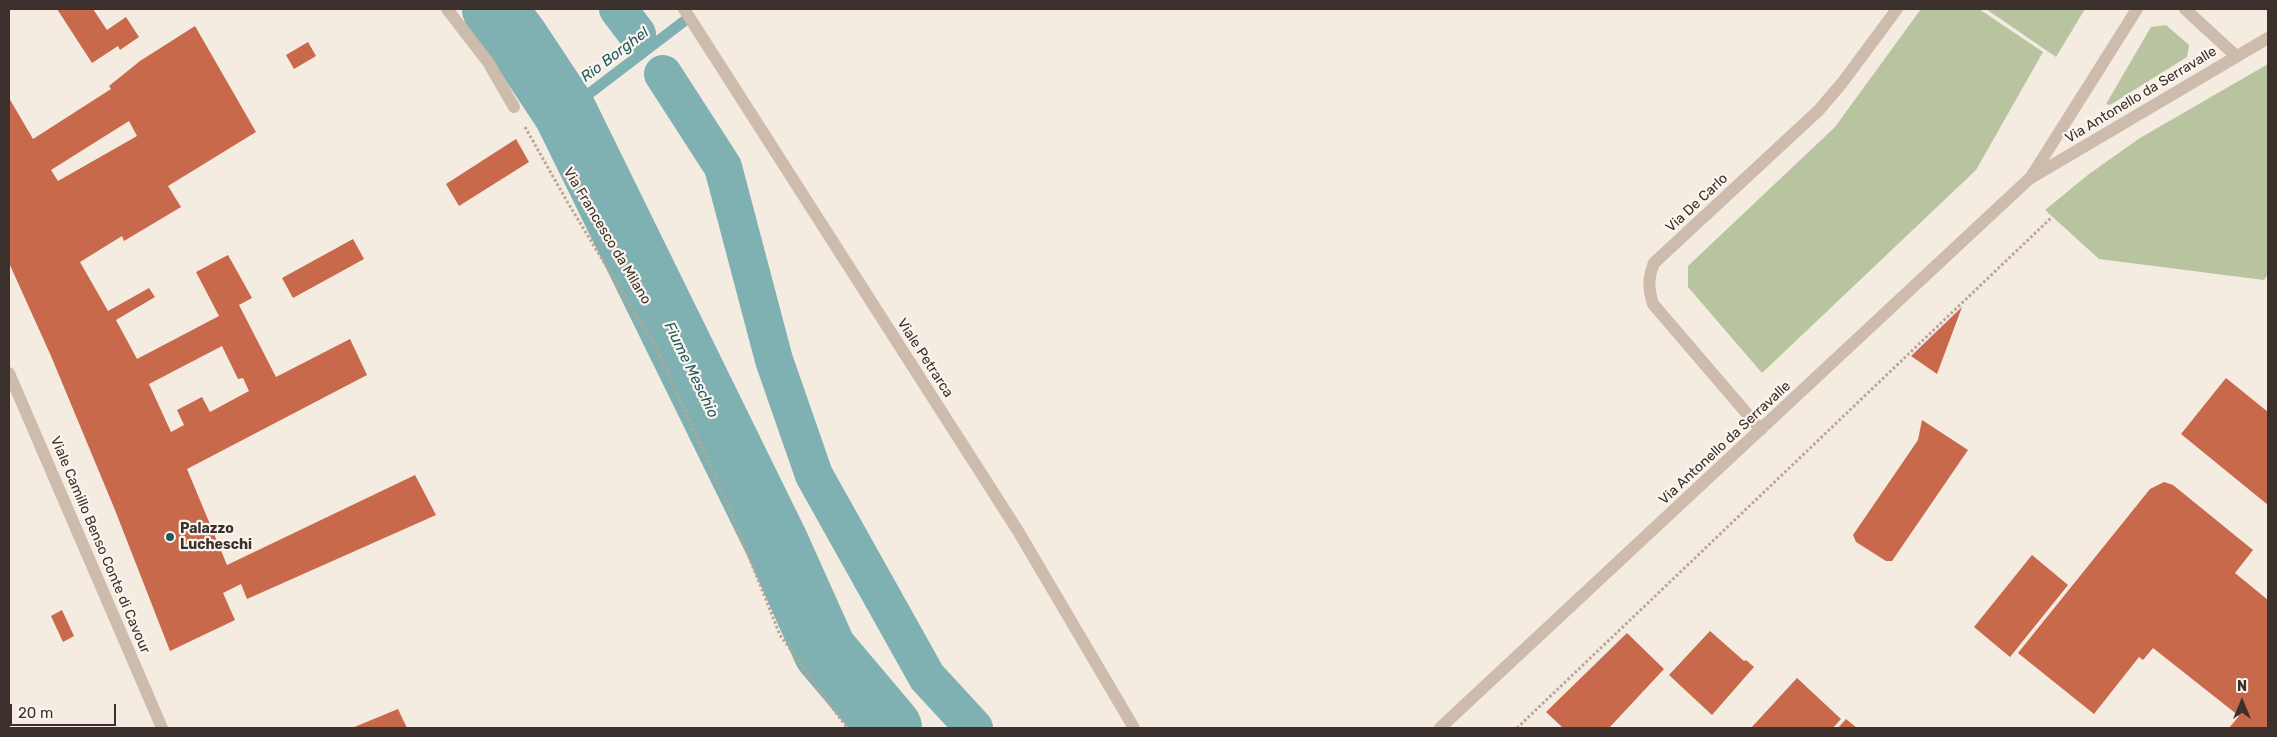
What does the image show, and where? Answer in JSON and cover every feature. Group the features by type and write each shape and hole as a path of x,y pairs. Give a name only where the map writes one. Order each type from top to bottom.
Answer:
{"street":[{"path":"446,9 488,62 514,107"},
{"name":"Viale Petrarca","path":"684,9 1018,531 1134,728"},
{"name":"Via De Carlo","path":"1761,430 1653,304 1649,290 1649,276 1654,263 1819,110 1842,83 1897,9"},
{"name":"Via Antonello da Serravalle","path":"2029,179 2137,9"},
{"path":"2185,9 2236,56"},
{"name":"Via Antonello da Serravalle","path":"1440,728 2029,179 2268,38"},
{"name":"Viale Camillo Benso Conte di Cavour","path":"9,373 162,728"}],"path":[{"name":"Via Francesco da Milano","path":"514,107 568,203 656,348 727,502 780,635 847,728"},
{"path":"1517,728 2052,217"}],"green space":[{"path":"1921,9 1979,9 2043,52 1976,170 1762,373 1688,287 1688,266 1835,127"},
{"path":"1986,9 2085,9 2056,57"},
{"path":"2166,25 2189,45 2187,57 2110,105 2106,104 2151,27"},
{"path":"2268,64 2268,274 2264,280 2099,259 2045,210 2089,174 2140,138"}],"building":[{"path":"57,9 93,9 107,30 126,17 139,37 120,50 118,46 92,63"},
{"path":"195,26 256,132 168,186 181,207 124,241 122,236 80,262 108,311 149,288 155,297 116,320 137,359 219,316 196,272 228,255 252,298 239,305 276,377 350,339 367,375 187,469 227,565 415,475 436,515 247,599 241,584 223,593 235,620 170,651 115,510 51,356 9,263 9,98 33,139 111,89 109,86 140,61","holes":["129,121 137,136 58,181 51,170","222,346 238,379 243,378 249,391 210,412 202,397 177,410 184,425 171,432 149,384"]},
{"path":"308,42 316,56 294,69 286,55"},
{"path":"516,139 529,162 459,206 446,184"},
{"path":"353,239 364,259 293,298 282,278"},
{"path":"1962,307 1937,374 1911,356"},
{"path":"2226,378 2268,412 2268,505 2181,434"},
{"path":"1922,420 1968,450 1892,561 1886,561 1856,542 1853,535 1918,440"},
{"path":"2164,482 2173,485 2253,550 2235,573 2268,600 2268,728 2229,728 2239,716 2153,648 2143,660 2139,657 2094,714 2018,653 2150,489"},
{"path":"2032,555 2068,585 2010,657 1974,627"},
{"path":"62,610 74,636 63,642 51,616"},
{"path":"1710,631 1744,661 1746,660 1754,667 1712,715 1669,675"},
{"path":"1627,633 1664,669 1609,728 1563,728 1546,712"},
{"path":"1797,678 1841,719 1833,728 1751,728"},
{"path":"398,709 407,728 352,728"},
{"path":"1846,719 1857,728 1838,728"}],"waterway":[{"name":"Fiume Meschio","path":"494,9 516,38 565,112 777,544 825,651 890,728"},
{"path":"618,9 637,34"},
{"name":"Rio Borghel","path":"565,112 683,22"},
{"path":"663,74 723,167 774,360 814,475 927,677 974,728"}],"place":[{"name":"Palazzo Lucheschi","path":"170,537"}]}
